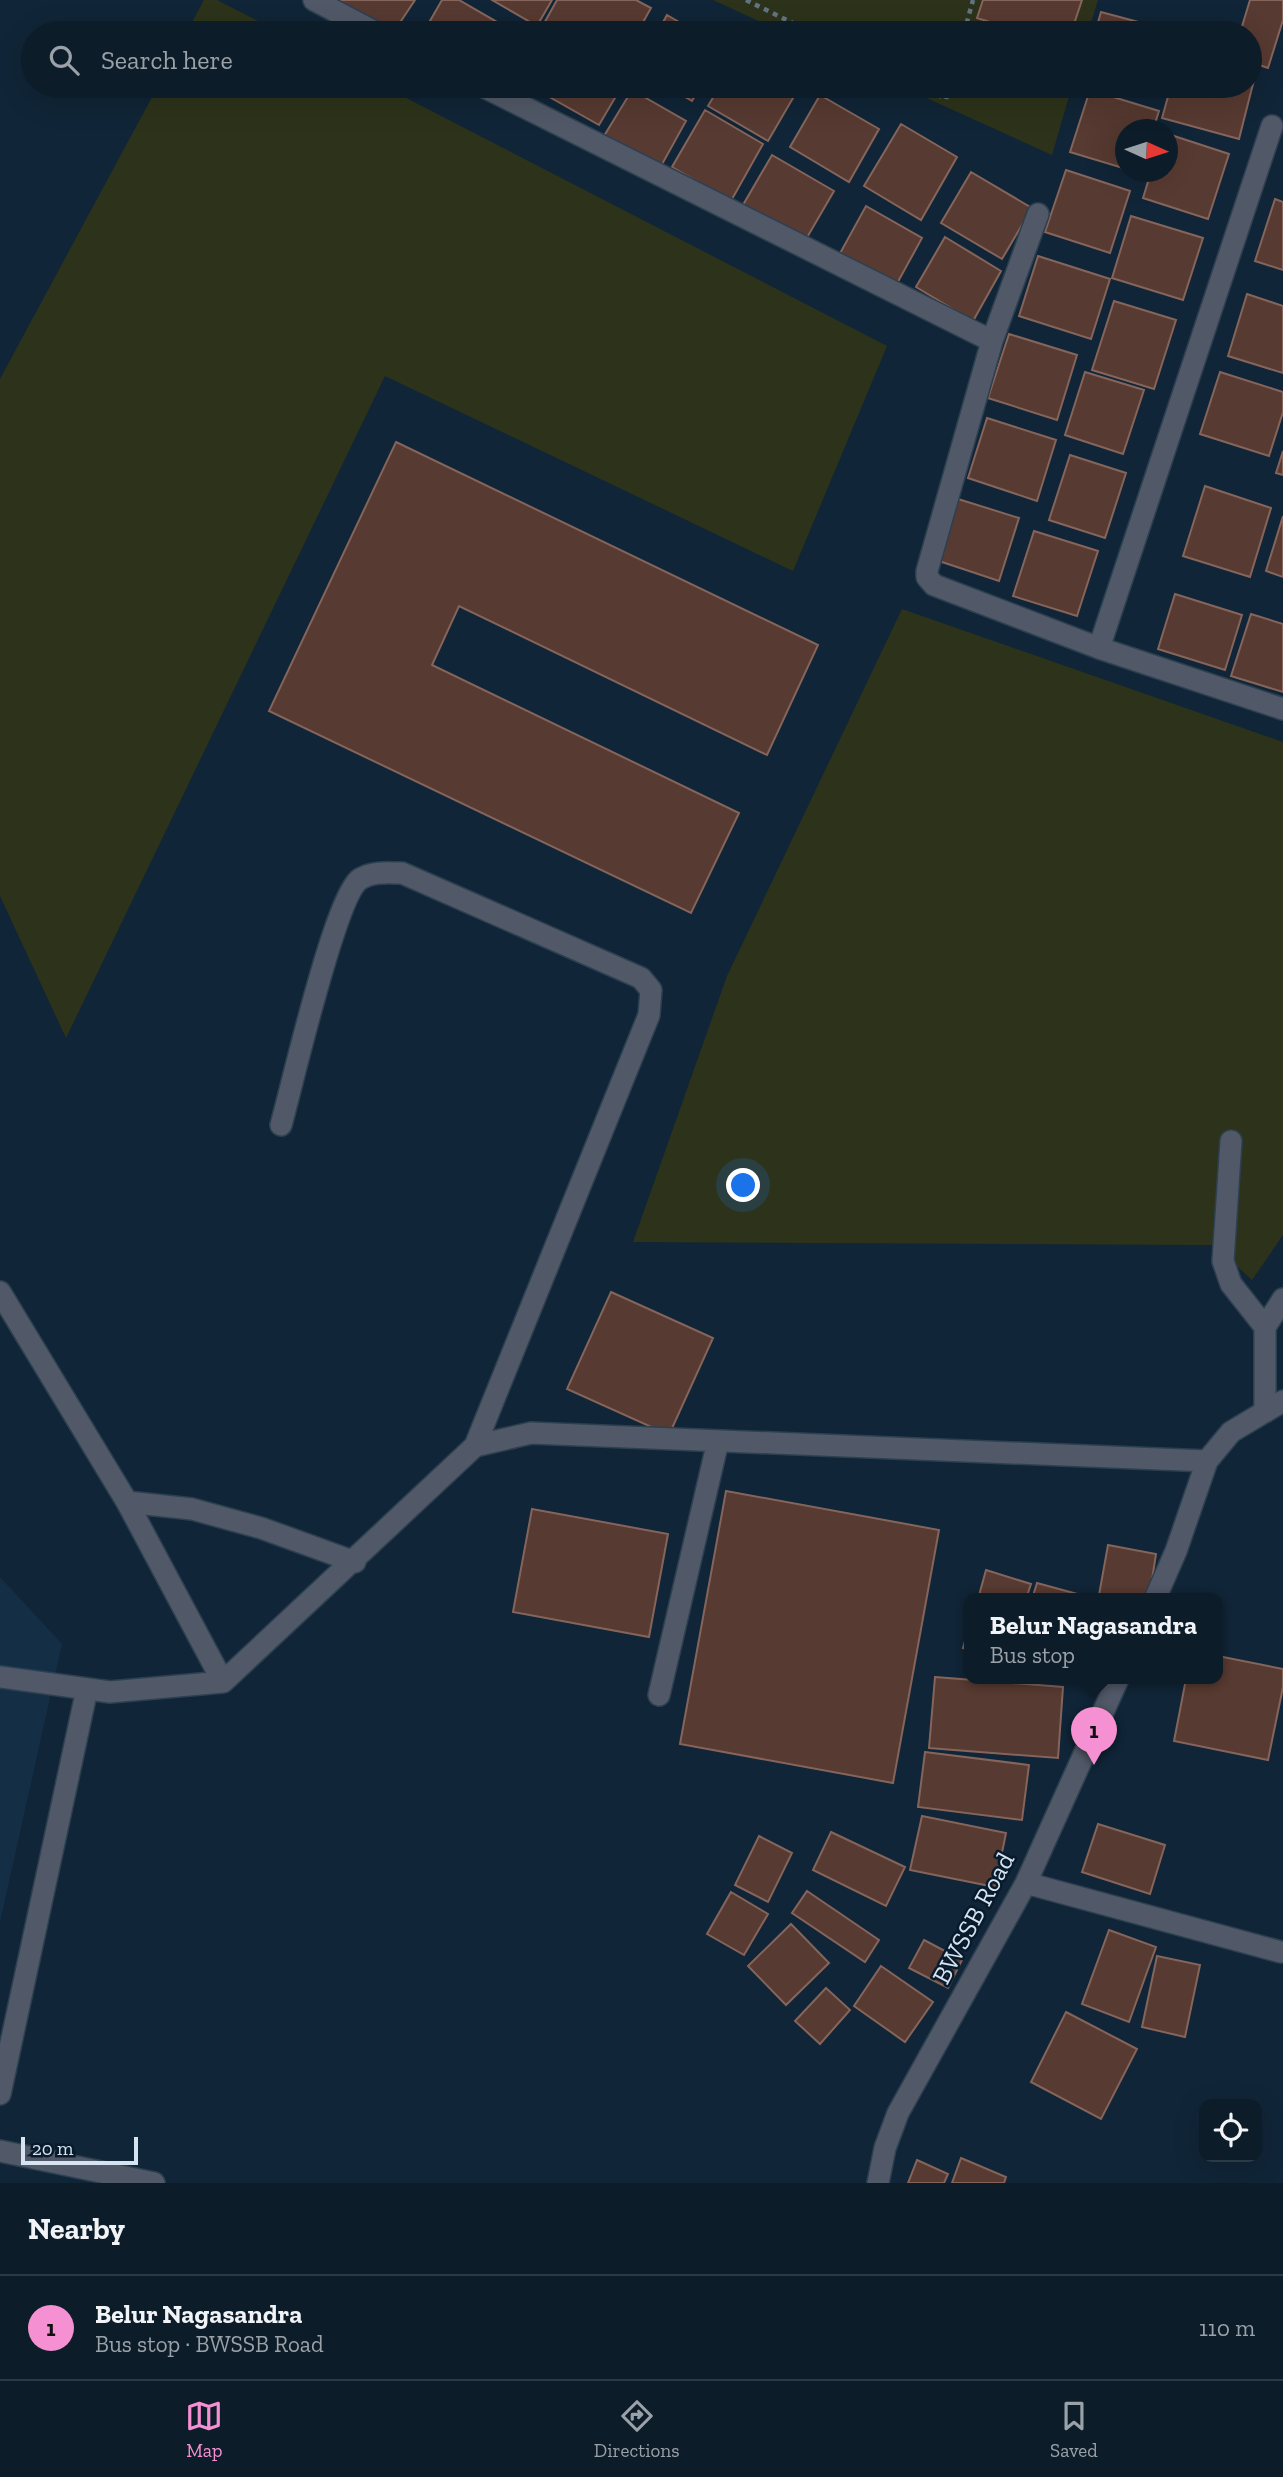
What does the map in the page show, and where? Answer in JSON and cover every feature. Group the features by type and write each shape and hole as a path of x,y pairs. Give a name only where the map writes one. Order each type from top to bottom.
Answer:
{"street":[{"path":"314,0 354,21"},
{"path":"506,98 992,341"},
{"path":"1099,648 1272,126"},
{"path":"1038,214 992,341 927,577 934,585 1099,648 1283,709"},
{"path":"0,1678 110,1692 223,1682 355,1562 475,1446 649,1014 651,990 641,978 402,873 377,873 358,880 340,912 281,1125"},
{"path":"1158,1593 1176,1551 1207,1461 1231,1432 1274,1406 1265,1327 1231,1284 1223,1261 1231,1141"},
{"path":"0,1292 127,1502 223,1682"},
{"path":"1265,1327 1283,1299"},
{"path":"475,1446 531,1433 1207,1461"},
{"path":"659,1696 719,1441"},
{"path":"127,1502 192,1509 261,1528 355,1562"},
{"name":"BWSSB Road","path":"878,2183 885,2148 898,2113 1026,1883 1116,1684"},
{"path":"0,2094 87,1689"},
{"path":"1026,1883 1281,1952"},
{"path":"0,2151 154,2183"}],"path":[{"path":"746,0 789,21"},
{"path":"967,21 973,0"}],"shaded area":[{"path":"0,1577 62,1644 0,1922"}],"green space":[{"path":"204,0 217,0 258,21 193,21"},
{"path":"713,0 1098,0 1092,21 759,21"},
{"path":"152,98 406,98 887,346 793,571 385,376 66,1038 0,896 0,379"},
{"path":"926,98 1069,98 1052,155"},
{"path":"902,609 1283,742 1283,1235 1252,1280 1214,1245 633,1242 727,976"}],"building":[{"path":"335,0 415,0 401,21 367,21"},
{"path":"442,0 459,0 495,21 430,21"},
{"path":"492,0 552,0 540,21 528,21"},
{"path":"557,0 636,0 651,8 644,21 545,21"},
{"path":"983,0 1082,0 1075,21 987,21 977,18"},
{"path":"1250,0 1283,0 1283,20 1268,68 1262,66 1262,21 1244,21"},
{"path":"1101,12 1135,21 1098,21"},
{"path":"667,15 677,21 664,21"},
{"path":"551,98 615,98 599,125"},
{"path":"627,98 646,98 686,121 660,168 604,136"},
{"path":"713,98 793,98 768,141 708,106"},
{"path":"818,98 825,98 879,129 849,182 790,147"},
{"path":"1087,98 1116,98 1159,111 1156,119 1115,119 1115,166 1070,152"},
{"path":"1168,98 1249,98 1239,139 1178,122 1178,119 1162,118"},
{"path":"705,110 763,144 731,201 672,167"},
{"path":"901,124 957,157 921,220 864,186"},
{"path":"1178,137 1229,154 1208,219 1143,198 1148,182 1178,182"},
{"path":"772,155 834,191 805,241 743,205"},
{"path":"1066,170 1130,191 1110,253 1045,232"},
{"path":"971,172 1032,208 1002,259 941,223"},
{"path":"1275,199 1283,202 1283,270 1255,261"},
{"path":"866,206 922,238 894,289 838,257"},
{"path":"1131,216 1203,238 1183,300 1112,278"},
{"path":"945,237 1001,271 973,321 916,287"},
{"path":"1038,256 1110,279 1091,339 1019,316"},
{"path":"1247,294 1283,306 1283,373 1228,356"},
{"path":"1114,301 1176,320 1154,389 1092,370"},
{"path":"1009,334 1077,355 1057,420 988,398"},
{"path":"1085,372 1144,390 1123,454 1065,435"},
{"path":"1220,372 1283,392 1283,412 1269,456 1200,434"},
{"path":"987,418 1056,440 1037,501 968,478"},
{"path":"396,442 818,645 767,755 459,606 432,665 739,813 691,913 269,711"},
{"path":"1283,451 1283,475 1276,473"},
{"path":"1070,455 1126,473 1105,538 1049,520"},
{"path":"1205,486 1271,508 1250,577 1183,556"},
{"path":"958,499 1019,518 999,581 939,561"},
{"path":"1283,516 1283,577 1266,571"},
{"path":"1034,531 1098,551 1077,616 1013,596"},
{"path":"1175,594 1242,615 1225,670 1158,649"},
{"path":"1251,614 1283,624 1283,692 1231,676"},
{"path":"611,1292 713,1338 669,1435 567,1389"},
{"path":"726,1491 939,1530 893,1783 680,1744"},
{"path":"532,1509 668,1534 649,1637 513,1612"},
{"path":"1108,1545 1156,1554 1150,1593 1099,1593"},
{"path":"986,1570 1031,1584 1028,1593 980,1593"},
{"path":"1037,1583 1074,1593 1034,1593"},
{"path":"1223,1657 1283,1669 1283,1687 1268,1760 1174,1741 1185,1684 1223,1684"},
{"path":"935,1677 964,1679 964,1684 1063,1687 1058,1758 929,1748"},
{"path":"925,1752 1029,1765 1022,1820 918,1807"},
{"path":"922,1816 1006,1833 995,1887 910,1870"},
{"path":"1098,1824 1165,1845 1150,1894 1082,1872"},
{"path":"831,1832 905,1867 886,1906 813,1870"},
{"path":"759,1836 792,1853 768,1902 735,1885"},
{"path":"807,1891 879,1940 865,1962 792,1913"},
{"path":"731,1892 768,1914 744,1955 707,1934"},
{"path":"791,1924 829,1963 786,2005 748,1966"},
{"path":"1109,1930 1156,1947 1129,2022 1082,2004"},
{"path":"924,1940 962,1960 948,1988 909,1968"},
{"path":"1157,1956 1200,1965 1185,2037 1142,2027"},
{"path":"881,1966 933,2002 905,2042 854,2006"},
{"path":"826,1988 850,2010 820,2044 795,2021"},
{"path":"1066,2012 1137,2049 1101,2119 1031,2082"},
{"path":"961,2158 1006,2177 1004,2183 952,2183"},
{"path":"917,2160 948,2174 944,2183 908,2183"}],"place":[{"name":"Belur Nagasandra","path":"1094,1765"}]}
